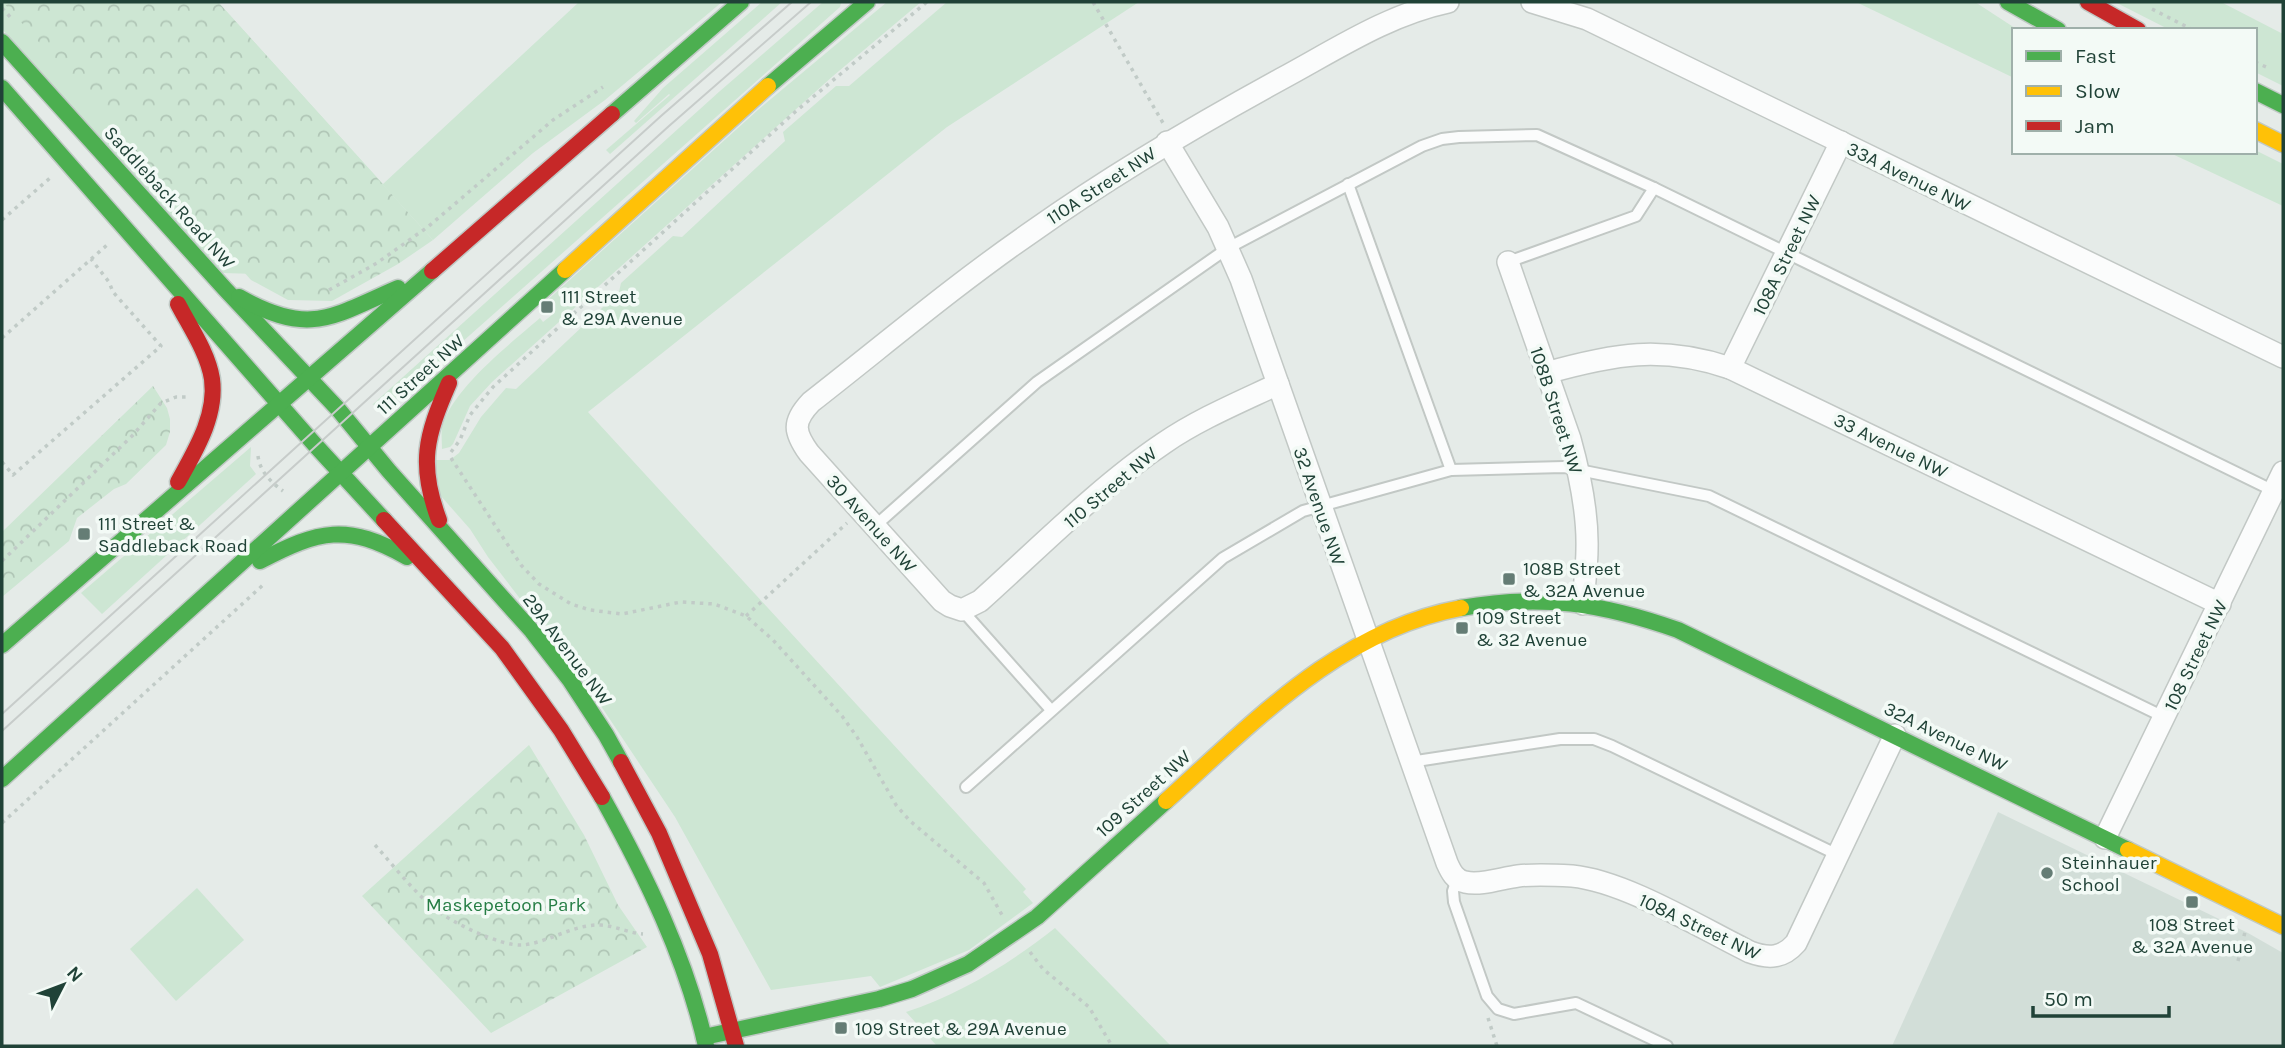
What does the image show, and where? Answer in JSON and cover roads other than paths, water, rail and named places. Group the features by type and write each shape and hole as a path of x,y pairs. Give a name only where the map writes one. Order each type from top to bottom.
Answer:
{"street":[{"path":"2,645 741,2"},
{"name":"111 Street NW","path":"2,779 760,93 867,2"},
{"name":"110A Street NW","path":"796,428 811,402 981,269 1034,230 1167,142 1380,25 1427,6 1448,2"},
{"name":"33A Avenue NW","path":"1532,2 1587,19 2283,357"},
{"path":"2008,2 2054,28"},
{"path":"2088,2 2134,28"},
{"name":"Saddleback Road NW","path":"2,42 309,379"},
{"path":"2,88 164,274 522,674 607,805 669,933 706,1042"},
{"path":"2257,92 2283,105"},
{"path":"2257,131 2283,144"},
{"name":"32 Avenue NW","path":"1167,142 1207,207 1228,248 1410,762 1447,863 1457,878"},
{"name":"108A Street NW","path":"1731,368 1841,142"},
{"name":"108B Street NW","path":"1508,262 1578,469 1587,538 1583,604"},
{"path":"164,274 212,378 211,403 206,426 167,501"},
{"path":"225,289 259,308 291,318 328,318 425,276"},
{"name":"33 Avenue NW","path":"1546,373 1599,359 1638,353 1668,354 1731,368 2220,604"},
{"path":"444,531 429,493 427,436 455,370"},
{"name":"29A Avenue NW","path":"309,379 531,631 570,680 624,767 659,833 697,919 723,991 735,1039"},
{"name":"110 Street NW","path":"960,610 980,601 1110,485 1164,442 1278,384"},
{"name":"30 Avenue NW","path":"796,428 800,440 810,453 942,601 960,610"},
{"name":"108 Street NW","path":"2105,838 2283,472"},
{"path":"219,583 293,543 315,535 342,533 366,537 395,549 419,565 451,593"},
{"name":"109 Street NW","path":"706,1042 735,1039 912,989 942,977 986,953 1037,917 1297,686 1367,640 1422,618 1468,607 1543,601 1583,604"},
{"name":"32A Avenue NW","path":"1583,604 1622,612 1691,635 2283,926"},
{"name":"108A Street NW","path":"1457,878 1463,882 1477,883 1546,874 1578,877 1610,885 1640,897 1750,952 1768,958 1784,954 1796,943 1895,735"}],"lane":[{"path":"868,518 1037,382 1228,248 1422,146 1442,139 1537,135 1654,188 2274,491"},
{"path":"1348,184 1451,470"},
{"path":"1508,262 1636,216 1654,188"},
{"path":"966,787 1223,558 1303,511 1451,470 1563,467 1721,500 2164,717"},
{"path":"960,610 1051,710"},
{"path":"1410,762 1560,739 1594,739 1838,855"},
{"path":"1457,878 1453,891 1454,902 1487,996 1498,1009 1514,1014 1566,1003 1580,1004 1667,1046"}],"tram line":[{"path":"2,714 661,116 792,2"},
{"path":"2,731 669,126 811,2"}],"place":[{"name":"111 Street & 29A Avenue","path":"547,307"},
{"name":"111 Street & Saddleback Road","path":"84,534"},
{"name":"108B Street & 32A Avenue","path":"1509,579"},
{"name":"109 Street & 32 Avenue","path":"1462,628"},
{"name":"Steinhauer School","path":"2047,873"},
{"name":"108 Street & 32A Avenue","path":"2192,902"},
{"name":"109 Street & 29A Avenue","path":"841,1028"}],"park label":[{"name":"Maskepetoon Park","path":"506,904"}]}
